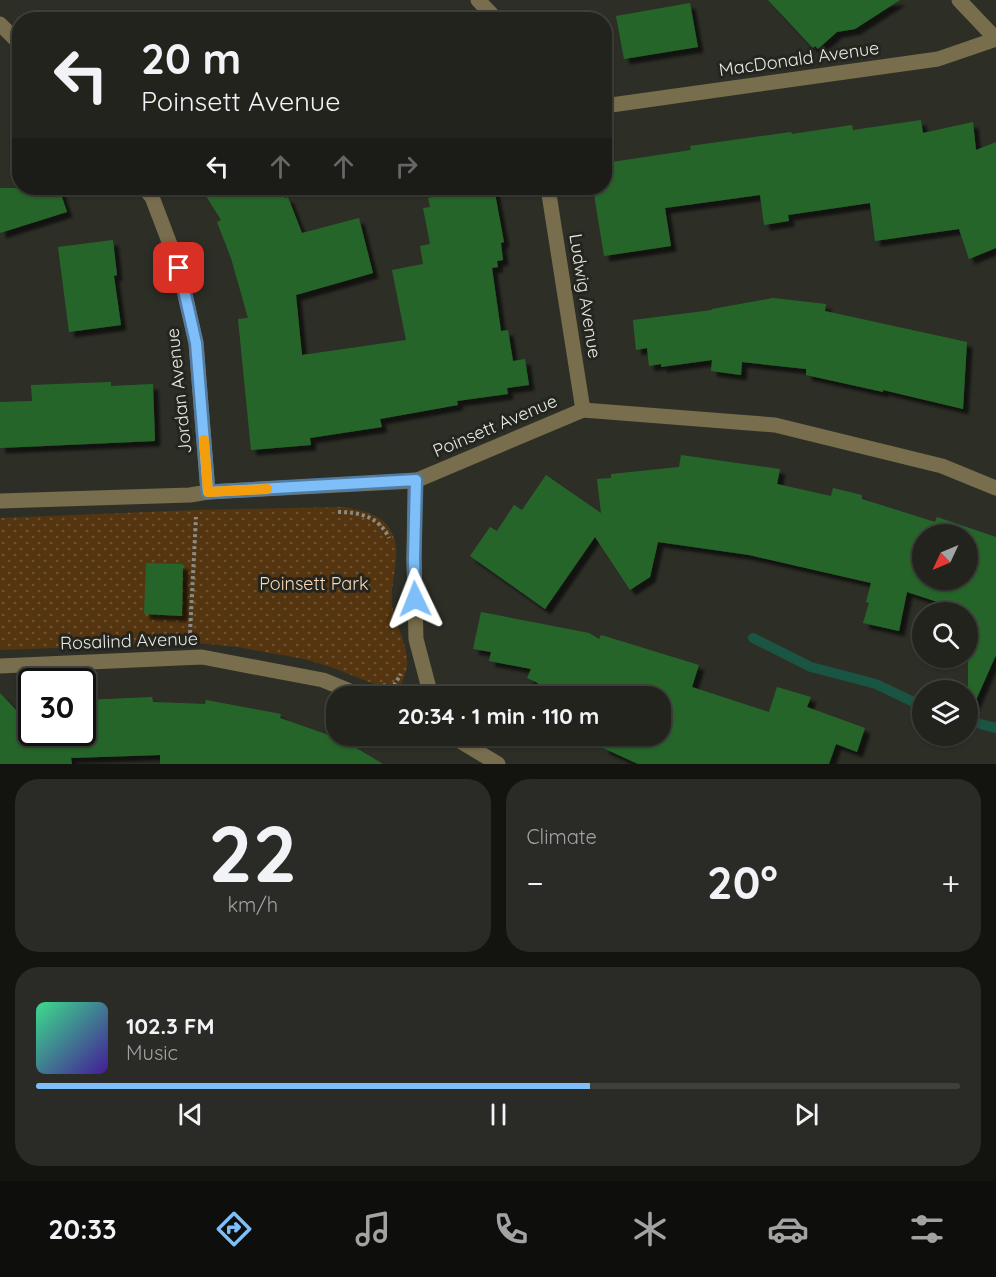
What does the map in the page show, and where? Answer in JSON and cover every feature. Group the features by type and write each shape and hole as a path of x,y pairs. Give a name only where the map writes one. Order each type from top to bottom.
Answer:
{"street":[{"path":"478,0 489,12"},
{"path":"959,0 996,39"},
{"path":"0,24 12,36"},
{"name":"MacDonald Avenue","path":"612,105 938,59 996,39"},
{"name":"Jordan Avenue","path":"150,195 179,268 196,343 208,492"},
{"name":"Ludwig Avenue","path":"549,195 583,410"},
{"name":"Poinsett Avenue","path":"0,501 190,495 208,492 416,480 583,410 775,425 942,466 996,488"},
{"path":"416,480 414,559 416,639 428,686"},
{"name":"Rosalind Avenue","path":"0,666 202,657 323,680 338,686"},
{"path":"468,746 498,764"}],"path":[{"path":"337,512 364,515 378,522 390,542"},
{"path":"184,515 196,515 190,639"},
{"path":"394,686 401,674 402,666"}],"green space":[{"name":"Poinsett Park","path":"344,507 369,513 381,519 394,537 396,547 392,605 407,659 400,686 379,686 304,659 238,647 198,643 0,650 0,518"}],"building":[{"path":"768,0 900,0 855,29 837,32 818,49 815,46 813,48"},
{"path":"690,3 698,47 624,59 616,16"},
{"path":"921,120 923,133 973,122 976,150 996,142 996,248 969,259 959,229 875,241 870,203 788,215 789,221 764,225 760,195 665,208 671,246 604,256 594,195 612,195 612,174 614,174 612,162 691,150 690,146 791,132 792,134 852,125 853,130"},
{"path":"0,188 12,188 12,195 61,195 67,212 0,233"},
{"path":"205,195 284,195 285,198 288,197 302,233 359,218 373,273 296,295 302,355 406,340 392,270 423,264 420,246 430,244 423,208 430,207 428,198 444,195 495,195 504,242 501,243 503,260 497,261 498,267 492,268 501,331 508,330 513,361 525,359 529,385 507,388 508,394 457,401 458,405 380,419 382,427 310,438 311,445 251,450 238,319 248,318 231,258 217,222 221,220"},
{"path":"113,240 117,275 114,276 121,325 69,332 58,247"},
{"path":"773,298 826,304 825,311 967,342 963,409 806,375 806,369 742,362 741,375 711,371 712,360 661,367 661,364 649,366 647,348 636,350 633,320 712,310"},
{"path":"111,382 111,386 153,384 155,441 0,448 0,402 32,401 31,385"},
{"path":"681,455 780,469 777,484 831,496 833,488 862,495 862,499 935,522 937,517 958,524 912,524 912,590 978,590 978,531 996,537 996,655 978,696 978,680 968,680 968,668 978,668 978,602 938,602 907,592 899,631 863,623 869,603 866,602 871,583 749,555 658,542 650,577 630,590 595,537 545,609 470,556 490,527 497,531 514,505 522,510 546,475 601,513 597,479 611,478 611,474 679,467"},
{"path":"146,563 183,564 182,616 144,614"},
{"path":"481,612 589,633 599,639 601,635 699,665 692,687 769,712 777,687 811,697 807,707 865,728 857,752 836,744 829,764 638,764 603,748 604,746 671,746 671,686 537,686 538,683 527,678 531,669 489,661 491,652 473,649"},
{"path":"0,693 18,712 18,746 96,746 96,700 152,697 153,702 205,704 206,700 281,714 280,718 326,734 326,746 353,746 383,764 160,764 160,755 71,758 72,764 0,764"}],"waterway":[{"path":"753,638 811,667 876,684 912,701"},
{"path":"978,724 996,728"}],"slow traffic":[{"path":"204,440 208,492 267,489"}],"route":[{"path":"179,268 196,343 208,492 416,480 415,599"}]}
